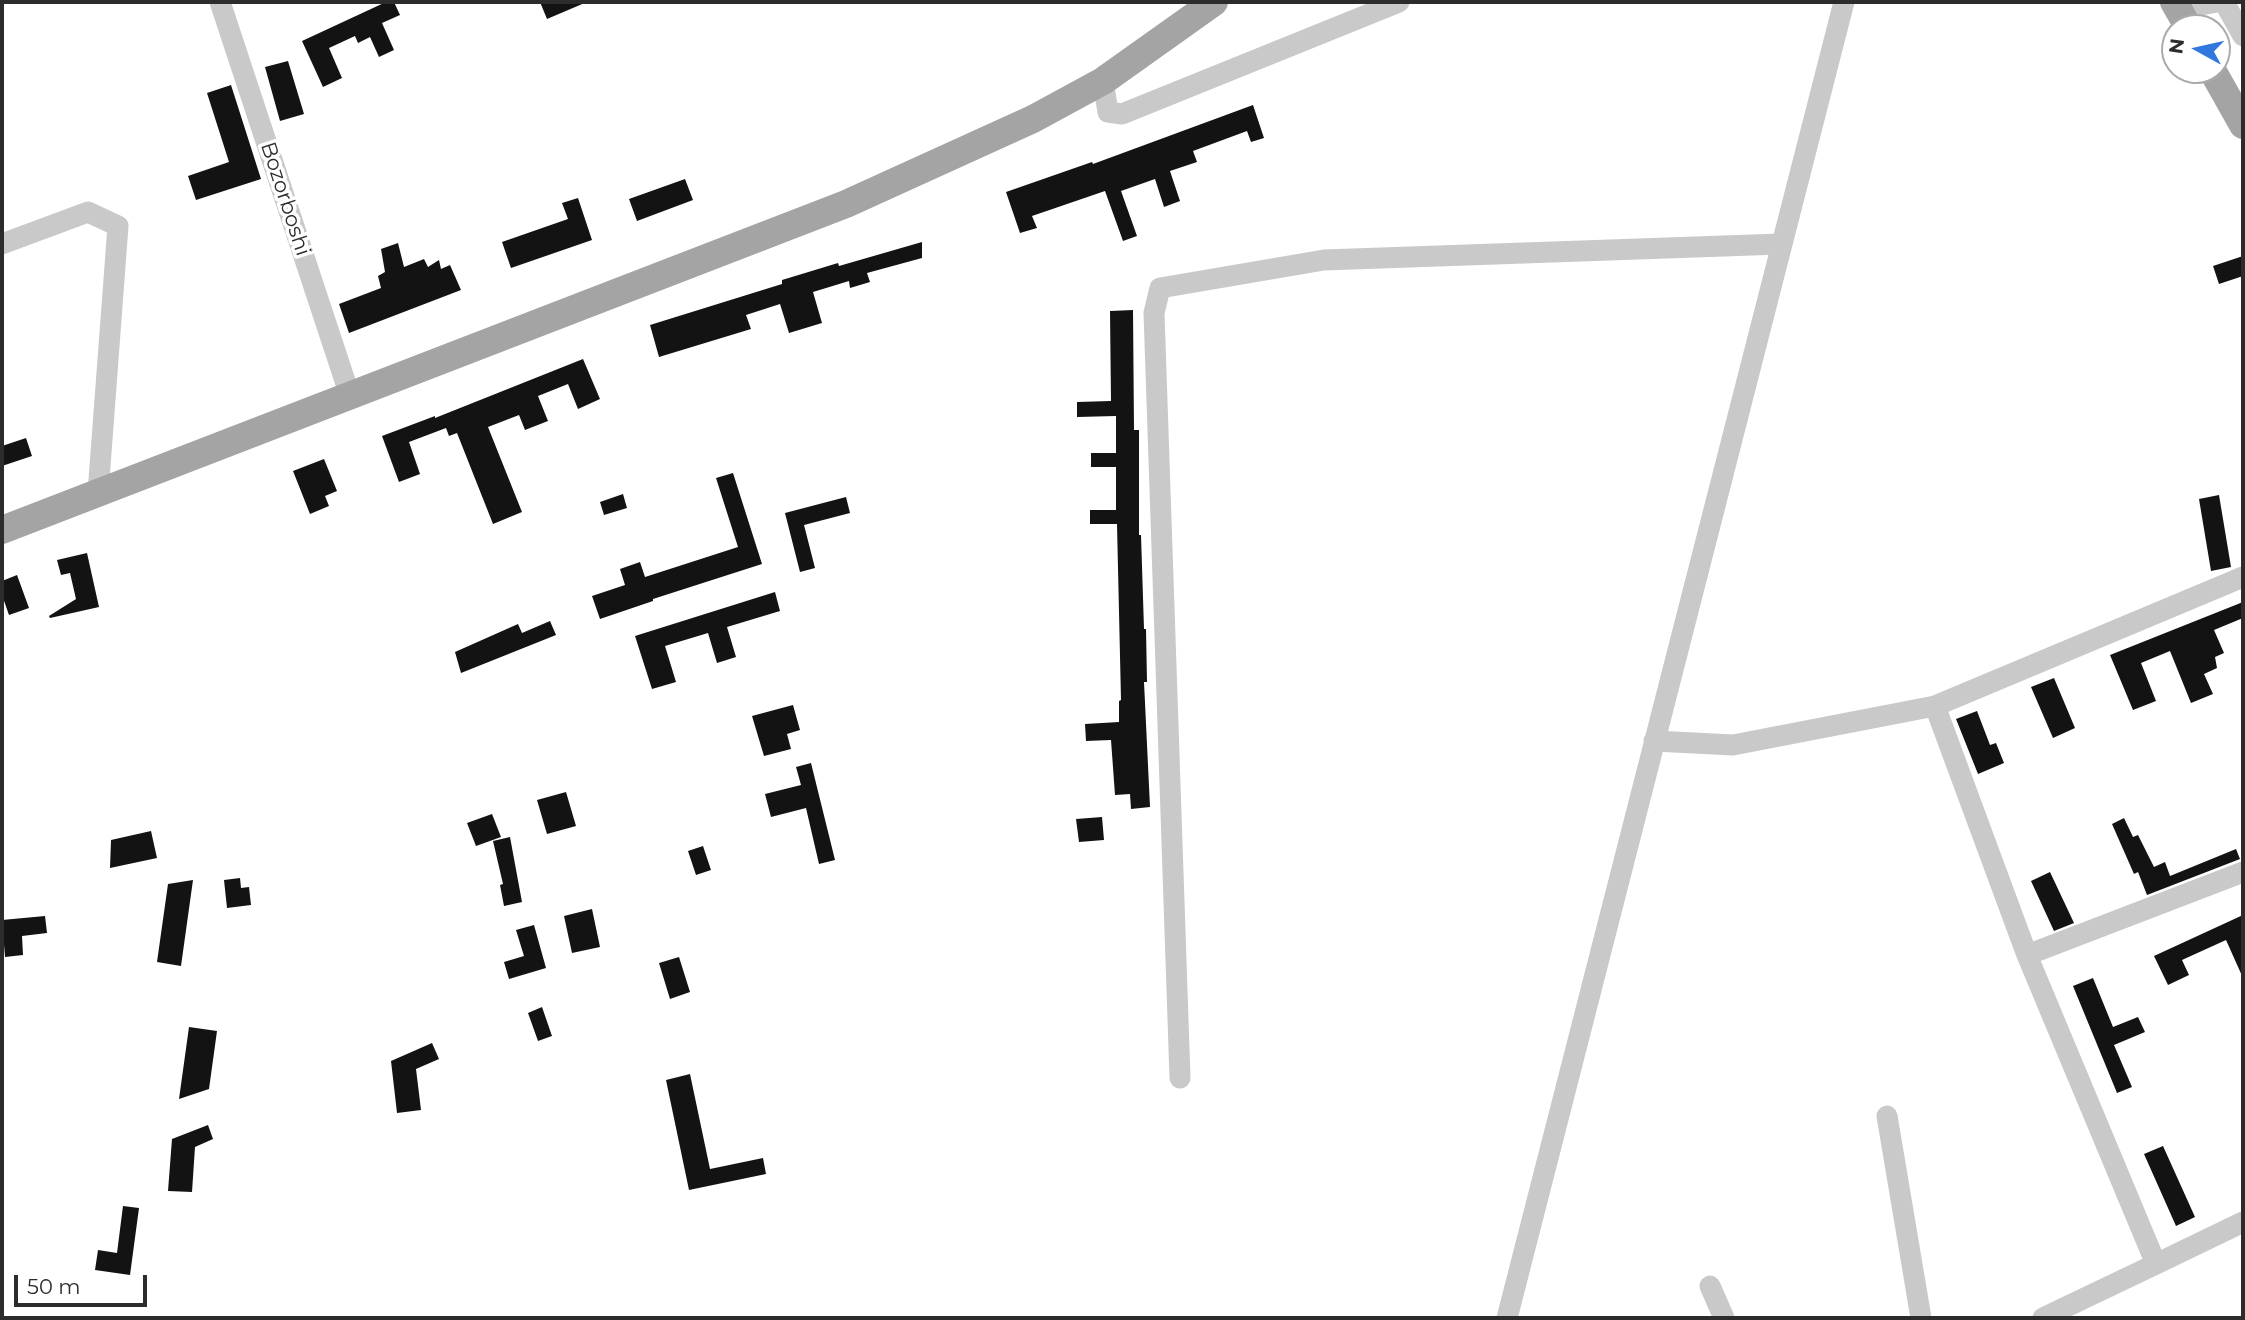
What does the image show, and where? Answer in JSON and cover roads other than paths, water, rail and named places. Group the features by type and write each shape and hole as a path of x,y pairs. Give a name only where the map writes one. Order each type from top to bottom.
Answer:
{"main road":[{"path":"2,530 846,204 1033,119 1103,81 1214,2"},
{"path":"2220,84 2243,125"}],"street":[{"name":"Bozorboshi","path":"220,2 350,396"},
{"path":"1103,81 1108,112 1122,114 1399,2"},
{"path":"1507,1318 1844,2"},
{"path":"2181,13 2217,2"},
{"path":"2224,2 2243,36"},
{"path":"2,244 88,212 118,226 98,493"},
{"path":"1180,1078 1154,313 1160,288 1324,260 1781,244"},
{"path":"1654,741 1733,745 1935,706 2243,577"},
{"path":"1935,706 2027,955 2156,1264"},
{"path":"2027,955 2243,872"},
{"path":"1887,1116 1921,1318"},
{"path":"2043,1318 2243,1222"},
{"path":"1710,1286 1724,1318"}]}
